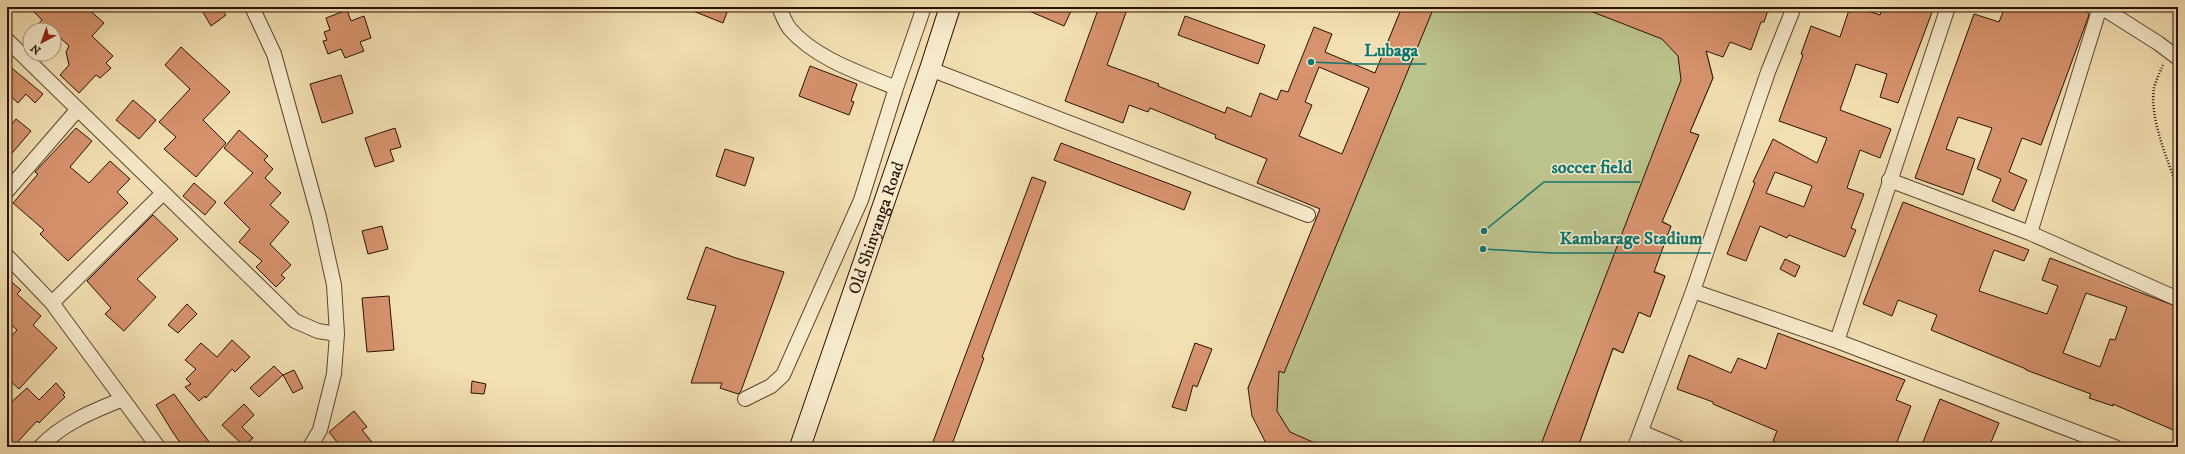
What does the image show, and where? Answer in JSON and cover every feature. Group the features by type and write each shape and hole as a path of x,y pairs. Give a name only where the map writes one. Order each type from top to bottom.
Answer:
{"main road":[{"name":"Old Shinyanga Road","path":"800,447 950,7"}],"street":[{"path":"252,7 274,54 318,217 334,285 337,334 334,374 320,430 310,447"},
{"path":"779,7 789,28 810,48 858,72 896,88"},
{"path":"745,399 771,386 783,375 861,200 896,88 924,7"},
{"path":"1635,447 1693,291 1768,72 1794,7"},
{"path":"1837,341 1889,180 1948,7"},
{"path":"2030,234 2101,7 2158,43 2173,55"},
{"path":"7,40 295,321 318,331 337,334"},
{"path":"930,69 1308,215"},
{"path":"7,191 78,109"},
{"path":"1889,180 2030,234 2178,299"},
{"path":"52,303 164,193"},
{"path":"7,256 52,303 158,447"},
{"path":"1693,291 1837,341 2110,446"},
{"path":"40,447 51,436 83,415 123,399"},
{"path":"1641,432 1677,447"}],"path":[{"path":"2173,55 2154,88 2154,109 2162,143 2178,189"}],"green space":[{"path":"1402,7 1655,7 1705,46 1713,78 1690,132 1699,135 1662,221 1671,226 1654,271 1665,276 1650,317 1639,312 1623,353 1613,349 1578,447 1268,447 1248,388"}],"building":[{"path":"29,7 86,7 104,23 92,36 113,56 106,63 111,68 100,78 96,75 79,93 60,75 69,65 66,52 69,46 62,39 62,22 40,22 42,20"},
{"path":"200,7 220,7 226,15 211,26"},
{"path":"683,7 729,7 723,23"},
{"path":"1020,7 1073,7 1064,26"},
{"path":"1099,7 1128,7 1107,65 1159,84 1158,86 1225,113 1227,107 1251,117 1260,93 1277,100 1281,90 1288,92 1314,27 1332,34 1325,52 1375,73 1402,7 1434,7 1284,373 1279,371 1277,411 1290,432 1324,447 1268,447 1252,416 1248,388 1320,209 1257,183 1267,159 1215,138 1216,135 1150,108 1148,112 1129,105 1123,123 1065,101","holes":["1319,67 1369,88 1342,154 1299,136 1312,105 1305,102"]},
{"path":"1580,7 1769,7 1764,22 1761,22 1751,50 1730,42 1723,57 1706,51 1713,78 1690,132 1699,135 1662,222 1671,226 1654,272 1665,276 1650,317 1639,312 1623,353 1613,348 1578,447 1540,447 1681,80 1678,56 1662,39"},
{"path":"1850,7 1857,7 1880,15 1883,7 1934,7 1898,103 1880,97 1887,74 1856,64 1840,110 1891,129 1880,158 1860,150 1847,188 1864,194 1851,228 1856,230 1845,257 1789,235 1787,238 1760,226 1746,261 1727,254 1755,183 1753,182 1773,139 1817,163 1827,138 1779,121 1803,55 1801,54 1811,26 1840,37","holes":["1775,172 1812,186 1804,207 1766,193"]},
{"path":"2005,7 2085,7 2089,15 2041,145 2022,138 2009,172 2027,180 2014,211 1992,201 2001,179 1977,169 1992,128 1958,117 1946,149 1975,159 1963,195 1915,178 1974,14 1999,22"},
{"path":"347,10 351,21 364,16 371,38 360,42 364,51 345,58 341,49 328,54 323,41 327,40 324,32 330,30 326,18"},
{"path":"1185,16 1265,45 1258,64 1178,35"},
{"path":"181,47 230,92 203,120 226,143 196,177 164,149 176,137 159,122 190,89 165,65"},
{"path":"7,64 43,94 35,103 26,94 18,103 7,93"},
{"path":"810,66 857,84 851,101 854,102 849,115 799,96"},
{"path":"341,75 353,113 322,123 310,84"},
{"path":"133,100 156,120 139,139 116,120"},
{"path":"16,119 31,131 7,159 7,130"},
{"path":"76,128 92,141 70,167 89,183 110,161 130,179 117,192 128,203 68,261 40,234 44,230 13,203 38,174 35,172"},
{"path":"395,128 401,147 390,150 394,161 375,167 365,138"},
{"path":"239,130 268,156 264,160 273,169 265,178 281,193 270,205 289,222 270,244 291,265 281,275 285,278 276,287 256,267 262,261 239,242 250,229 224,203 253,173 224,148"},
{"path":"1061,143 1191,192 1184,210 1054,160"},
{"path":"725,149 754,158 745,186 716,176"},
{"path":"1032,177 1046,182 951,447 931,447"},
{"path":"194,183 216,202 205,215 183,196"},
{"path":"1903,202 2029,250 2024,261 1994,250 1979,291 2047,314 2058,286 2042,280 2050,258 2178,307 2178,432 2113,404 2113,406 2089,398 2091,394 2026,370 1931,330 1937,315 1898,300 1892,316 1863,304","holes":["2086,293 2127,307 2115,340 2110,339 2100,367 2063,353"]},
{"path":"153,215 178,239 137,279 156,297 124,331 105,314 111,308 87,281"},
{"path":"382,226 388,249 368,254 362,231"},
{"path":"706,247 736,258 784,272 741,391 738,394 720,388 722,383 691,383 716,306 687,299"},
{"path":"1785,259 1800,266 1795,277 1780,269"},
{"path":"7,278 21,290 17,294 41,316 33,325 57,348 19,389 7,378 7,341 17,330 7,321"},
{"path":"389,296 394,350 367,352 362,298"},
{"path":"187,304 197,314 178,333 168,325"},
{"path":"1778,333 1905,380 1896,400 1911,406 1895,447 1788,447 1773,441 1777,431 1713,404 1713,402 1677,389 1689,355 1731,373 1738,358 1766,369"},
{"path":"232,340 250,357 235,372 232,369 206,398 205,396 199,401 185,387 191,384 186,379 196,369 185,360 201,343 217,357"},
{"path":"1195,343 1212,349 1197,387 1193,385 1186,411 1172,407"},
{"path":"274,366 283,375 259,397 250,388"},
{"path":"294,370 303,388 293,393 283,375"},
{"path":"472,381 486,384 484,394 471,393"},
{"path":"56,383 65,393 63,395 65,397 39,423 37,421 13,447 7,447 7,406 27,388 39,400"},
{"path":"174,394 213,447 183,447 156,405"},
{"path":"1940,399 1999,423 1989,447 1921,447"},
{"path":"244,404 254,415 242,427 253,438 244,446 222,425"},
{"path":"354,411 367,427 362,430 376,447 341,447 329,432"}],"place":[{"name":"Lubaga","path":"1311,62"},
{"name":"soccer field","path":"1484,231"},
{"name":"Kambarage Stadium","path":"1483,249"}]}
